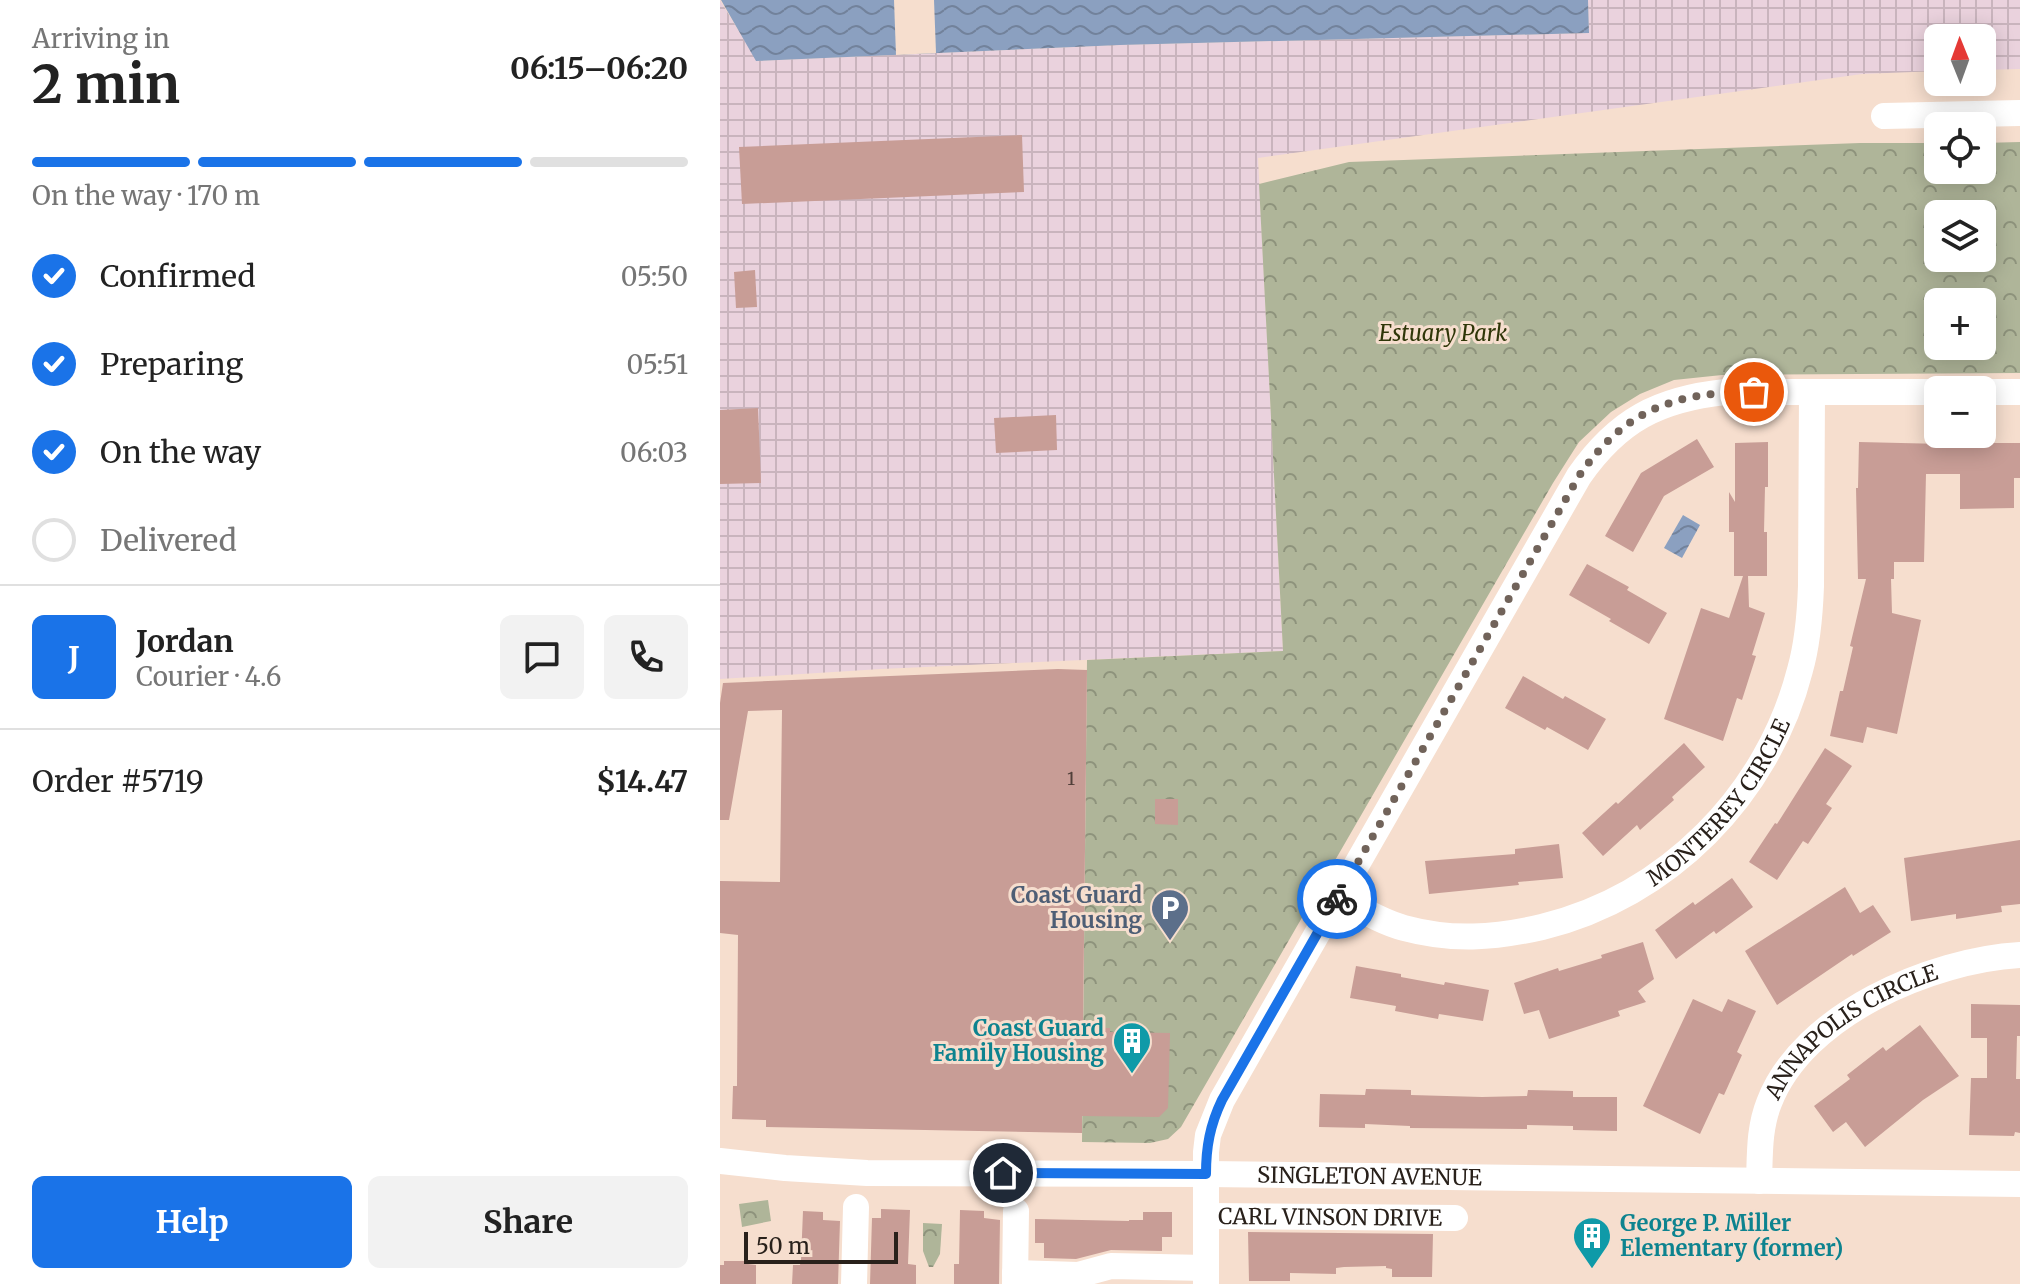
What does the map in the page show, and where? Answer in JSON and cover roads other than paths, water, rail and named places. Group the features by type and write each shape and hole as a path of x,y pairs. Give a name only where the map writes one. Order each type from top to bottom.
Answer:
{"street":[{"path":"1884,116 2020,113"},
{"path":"1016,1211 1015,1279 1078,1275 1111,1266 1206,1276 1206,1174 1208,1135 1214,1116 1579,476 1593,457 1628,424 1649,411 1672,401 1699,395 1725,392 1924,392"},
{"name":"MONTEREY CIRCLE","path":"1338,897 1401,928 1429,934 1457,938 1522,932 1594,910 1654,878 1680,859 1729,810 1766,756 1801,668 1810,613 1812,392"},
{"path":"1996,392 2020,392"},
{"name":"ANNAPOLIS CIRCLE","path":"1759,1181 1759,1145 1769,1103 1778,1082 1812,1042 1863,1004 1891,988 1951,966 1984,958 2020,955"},
{"name":"SINGLETON AVENUE","path":"720,1161 853,1172 2020,1184"},
{"path":"854,1284 856,1207"},
{"name":"CARL VINSON DRIVE","path":"1206,1216 1455,1218"}],"water":[{"path":"721,0 1588,0 1589,33 1120,45 756,61"},
{"path":"1683,515 1700,525 1682,558 1664,548"}],"place":[{"name":"Coast Guard Housing","path":"1170,942"},
{"name":"Coast Guard Family Housing","path":"1132,1075"},
{"name":"George P. Miller Elementary (former)","path":"1592,1270"}],"park label":[{"name":"Estuary Park","path":"1443,333"}]}
